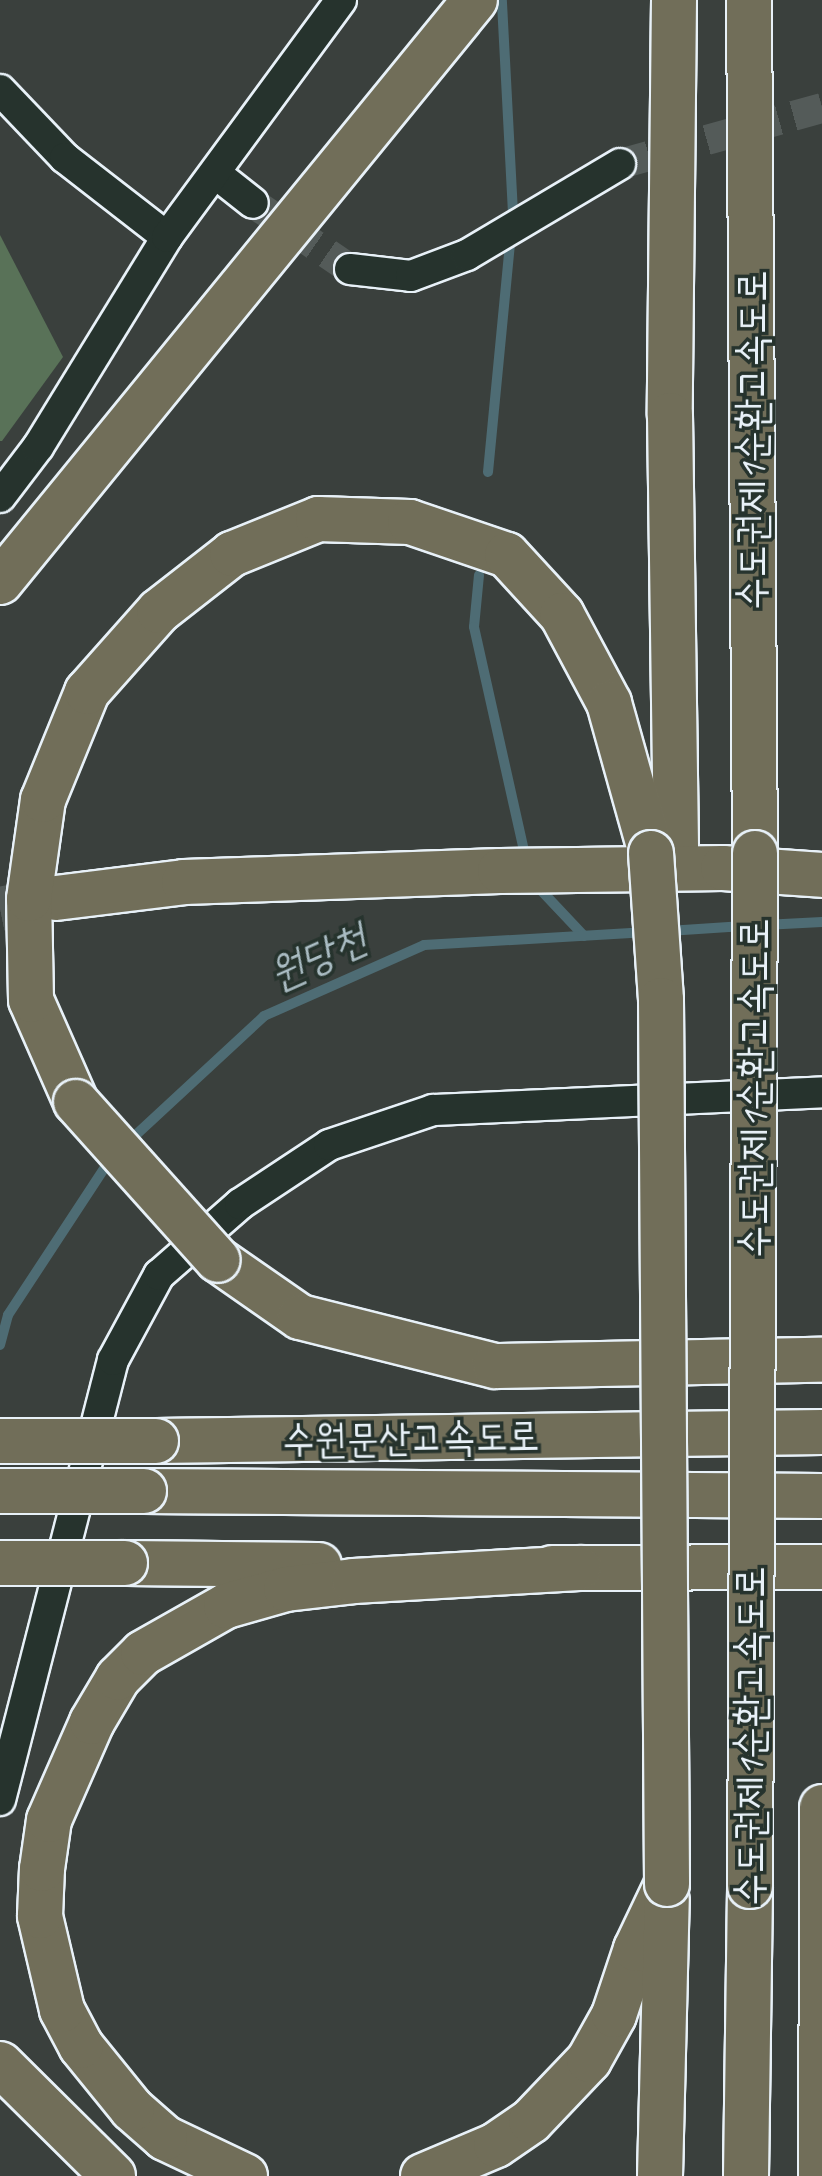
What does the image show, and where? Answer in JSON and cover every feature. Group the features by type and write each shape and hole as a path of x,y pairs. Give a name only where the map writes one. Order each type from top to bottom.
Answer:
{"highway":[{"path":"0,582 425,66 475,0"},
{"path":"660,2176 667,1884 661,1000 674,0"},
{"name":"수도권제1순환고속도로","path":"746,2176 755,853 749,0"},
{"path":"664,853 609,703 562,615 507,555 410,522 318,519 232,554 159,611 87,692 43,800 29,899 31,1000 76,1102 218,1260 300,1317 495,1366 822,1360"},
{"path":"56,898 198,881 723,868 822,875"},
{"name":"수원문산고속도로","path":"0,1441 822,1432"},
{"name":"수원문산고속도로","path":"0,1491 822,1496"},
{"path":"0,1563 822,1567"},
{"path":"245,2176 165,2138 132,2109 89,2058 62,2010 40,1916 42,1869 49,1820 92,1722 118,1678 143,1653 226,1606 286,1589 354,1581 579,1568"},
{"name":"수도권제1순환고속도로","path":"821,2176 822,1807"},
{"path":"423,2176 496,2145 531,2121 589,2060 614,2015 636,1949 667,1884"},
{"path":"12,2076 113,2176"}],"street":[{"path":"0,497 38,447 167,237 341,0"},
{"path":"0,90 65,158 167,237"},
{"path":"350,269 411,276 467,255 620,164"},
{"path":"215,173 253,203"},
{"path":"0,1800 113,1360 159,1275 240,1204 329,1145 433,1110 822,1092"}],"green space":[{"path":"0,235 63,357 2,441 0,441"}],"waterway":[{"path":"488,472 513,213 502,0"},
{"path":"479,575 474,627 526,859"},
{"path":"536,885 584,936"},
{"name":"원당천","path":"764,925 822,922"},
{"name":"원당천","path":"668,931 744,926"},
{"name":"원당천","path":"126,1144 264,1016 424,945 648,932"},
{"name":"원당천","path":"0,1345 8,1315 111,1158"}],"tunnel":[{"path":"620,164 822,108"},
{"path":"253,203 350,269"},
{"path":"0,909 56,898"}]}
